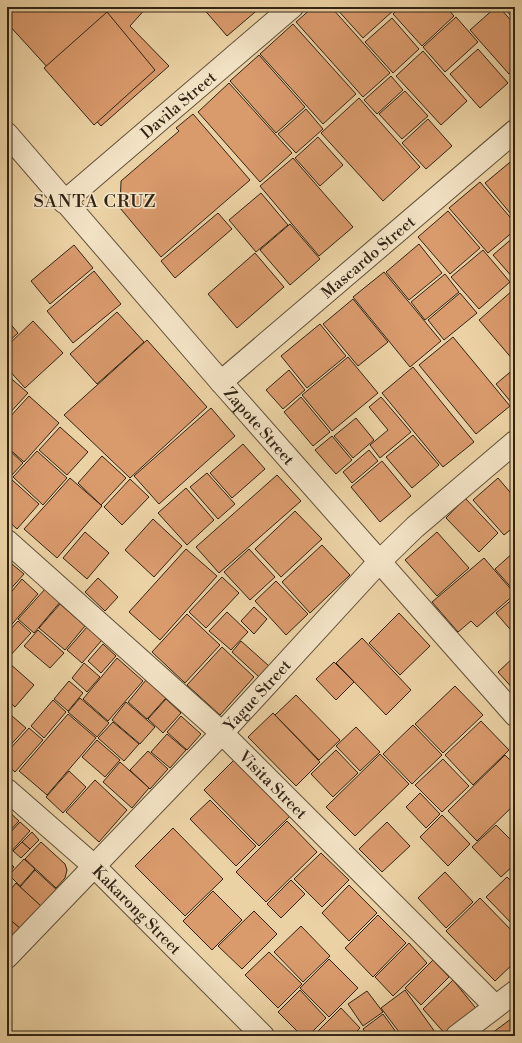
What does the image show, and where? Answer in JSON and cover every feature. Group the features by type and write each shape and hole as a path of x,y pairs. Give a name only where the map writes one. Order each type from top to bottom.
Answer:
{"street":[{"name":"Davila Street","path":"64,202 292,7"},
{"name":"Mascardo Street","path":"221,382 515,131"},
{"name":"Zapote Street","path":"7,134 64,202 221,382 515,715"},
{"name":"Yague Street","path":"7,957 222,733 380,561 415,527 515,442"},
{"name":"Visita Street","path":"7,541 222,733 495,1006"},
{"name":"Kakarong Street","path":"7,790 94,866 263,1036"},
{"path":"457,1036 515,992"}],"building":[{"path":"7,7 147,7 130,26 169,66 101,126 7,23"},
{"path":"202,7 261,7 227,36"},
{"path":"313,7 331,7 390,73 363,97 296,22"},
{"path":"335,7 394,7 395,9 363,38"},
{"path":"400,7 446,7 454,16 422,46 393,14"},
{"path":"496,7 499,7 515,25 515,69 509,74 470,30"},
{"path":"503,7 515,7 515,20"},
{"path":"107,12 155,70 94,125 44,68"},
{"path":"456,17 478,42 445,72 423,47"},
{"path":"392,18 419,49 393,73 365,42"},
{"path":"293,24 356,94 323,124 260,54"},
{"path":"478,49 508,83 480,108 450,74"},
{"path":"423,51 467,101 441,125 396,76"},
{"path":"259,55 305,107 276,133 230,81"},
{"path":"391,76 403,90 377,114 364,100"},
{"path":"229,83 292,153 260,182 198,112"},
{"path":"405,91 428,116 402,139 379,114"},
{"path":"359,98 420,167 383,201 321,133"},
{"path":"306,109 323,129 296,153 278,134"},
{"path":"193,114 250,180 161,257 120,208 121,181 179,131 176,128"},
{"path":"428,119 452,146 426,169 402,143"},
{"path":"318,137 343,165 320,186 295,158"},
{"path":"293,158 353,227 319,256 260,186"},
{"path":"515,158 515,219 485,183"},
{"path":"480,182 515,223 515,230 488,253 449,208"},
{"path":"261,193 288,225 256,252 229,220"},
{"path":"448,211 480,248 450,274 418,237"},
{"path":"218,213 232,229 175,278 161,261"},
{"path":"290,224 320,259 290,285 260,250"},
{"path":"515,236 515,278 514,279 493,255"},
{"path":"419,244 442,273 409,300 386,272"},
{"path":"74,245 93,268 50,304 31,281"},
{"path":"483,250 510,282 479,309 451,277"},
{"path":"255,253 284,287 237,328 208,294"},
{"path":"94,271 121,304 73,343 47,311"},
{"path":"384,272 441,341 410,367 353,297"},
{"path":"445,274 459,292 425,320 411,302"},
{"path":"513,290 515,292 514,361 479,320"},
{"path":"460,293 477,313 444,340 428,320"},
{"path":"353,299 388,342 358,366 323,324"},
{"path":"117,312 144,342 97,384 70,354"},
{"path":"7,320 18,333 7,343"},
{"path":"33,321 63,353 25,388 7,368 7,346"},
{"path":"320,324 346,356 307,388 281,356"},
{"path":"453,337 510,406 476,434 419,365"},
{"path":"147,340 207,407 130,478 64,415"},
{"path":"348,357 378,393 332,431 302,395"},
{"path":"413,367 474,442 443,467 382,393"},
{"path":"515,368 515,407 496,384"},
{"path":"289,370 305,390 283,409 266,390"},
{"path":"7,375 28,393 7,416"},
{"path":"29,396 59,423 24,462 7,447 7,420"},
{"path":"301,397 330,432 313,446 284,412"},
{"path":"381,397 411,432 380,458 370,445 388,430 369,407"},
{"path":"211,408 235,436 159,504 134,476"},
{"path":"356,418 374,440 353,458 334,436"},
{"path":"60,427 88,452 67,475 39,450"},
{"path":"413,435 439,465 412,488 386,457"},
{"path":"332,436 352,460 336,474 315,450"},
{"path":"243,444 265,469 232,498 210,473"},
{"path":"7,448 23,463 10,477 7,475"},
{"path":"369,450 378,461 352,483 343,472"},
{"path":"37,451 67,478 43,505 13,477"},
{"path":"102,456 126,478 101,505 78,483"},
{"path":"382,461 411,496 380,522 351,487"},
{"path":"515,462 515,473 510,467"},
{"path":"207,473 235,504 218,519 190,487"},
{"path":"277,475 301,501 219,573 196,547"},
{"path":"70,478 102,506 57,558 24,529"},
{"path":"498,478 515,498 515,526 504,535 473,500"},
{"path":"11,479 39,504 17,529 7,520 7,484"},
{"path":"130,479 149,497 122,525 104,507"},
{"path":"186,488 214,520 187,545 158,513"},
{"path":"465,498 498,533 479,552 446,518"},
{"path":"295,511 322,539 281,577 255,549"},
{"path":"153,519 182,546 154,577 125,550"},
{"path":"85,532 109,553 87,579 63,558"},
{"path":"437,532 469,568 437,596 405,560"},
{"path":"322,545 350,575 310,613 282,582"},
{"path":"186,549 217,576 160,640 129,612"},
{"path":"249,549 275,577 250,600 224,572"},
{"path":"514,552 515,554 515,592 495,569"},
{"path":"484,558 515,594 477,627 471,621 458,632 432,602"},
{"path":"7,560 24,574 7,593"},
{"path":"222,577 239,593 206,628 189,612"},
{"path":"98,578 118,597 105,611 85,592"},
{"path":"22,579 38,594 7,630 7,597"},
{"path":"276,581 308,614 286,635 255,601"},
{"path":"46,588 61,601 34,633 18,619"},
{"path":"515,597 515,635 496,613"},
{"path":"60,604 85,626 65,650 39,628"},
{"path":"254,607 267,619 254,634 241,621"},
{"path":"227,612 248,632 231,650 209,631"},
{"path":"399,613 430,646 400,675 369,643"},
{"path":"187,614 220,645 185,683 152,652"},
{"path":"18,621 31,633 8,658 7,633"},
{"path":"87,627 102,640 82,663 67,650"},
{"path":"38,630 64,653 50,668 24,646"},
{"path":"362,638 411,690 386,715 336,663"},
{"path":"241,641 269,666 259,677 232,652"},
{"path":"103,644 116,656 101,673 88,661"},
{"path":"222,647 254,677 220,715 187,685"},
{"path":"515,656 515,691 498,672"},
{"path":"117,658 143,681 108,721 83,699"},
{"path":"334,662 354,682 336,700 316,679"},
{"path":"9,663 34,685 15,707 7,700 7,666"},
{"path":"84,663 100,677 87,692 72,678"},
{"path":"146,680 166,698 147,719 128,702"},
{"path":"69,681 83,693 68,711 54,699"},
{"path":"455,686 483,715 443,753 415,724"},
{"path":"296,695 340,740 319,760 275,715"},
{"path":"80,698 109,723 97,737 68,712"},
{"path":"166,699 181,713 163,733 148,719"},
{"path":"53,700 66,712 44,738 31,726"},
{"path":"126,702 155,727 140,744 112,720"},
{"path":"7,711 12,715 7,721"},
{"path":"273,713 320,762 296,786 248,737"},
{"path":"68,714 96,738 47,795 19,771"},
{"path":"12,716 26,728 7,749 7,722"},
{"path":"181,716 201,734 187,750 167,732"},
{"path":"481,721 509,750 473,785 445,755"},
{"path":"113,722 139,744 124,761 98,738"},
{"path":"413,725 442,755 412,784 383,754"},
{"path":"356,727 380,752 360,771 336,746"},
{"path":"29,728 43,740 15,772 7,765 7,752"},
{"path":"167,734 186,750 170,768 151,752"},
{"path":"97,740 120,760 105,777 82,757"},
{"path":"336,750 358,773 333,797 311,774"},
{"path":"148,751 168,769 150,789 130,770"},
{"path":"380,754 409,784 355,836 326,807"},
{"path":"505,755 515,765 515,804 477,841 448,811"},
{"path":"443,759 469,786 442,812 415,785"},
{"path":"234,760 290,816 259,846 204,790"},
{"path":"120,762 149,788 132,808 103,782"},
{"path":"69,771 86,787 63,813 46,797"},
{"path":"95,780 127,810 99,842 66,812"},
{"path":"420,793 440,814 426,828 406,807"},
{"path":"210,800 256,846 236,866 190,819"},
{"path":"7,810 19,821 7,834"},
{"path":"442,815 470,844 448,866 420,837"},
{"path":"287,821 317,852 266,902 236,872"},
{"path":"20,822 30,831 7,856 7,836"},
{"path":"387,822 410,846 382,872 359,849"},
{"path":"496,825 515,844 515,864 501,877 472,847"},
{"path":"173,828 223,879 185,916 135,866"},
{"path":"32,832 39,840 30,849 22,842"},
{"path":"22,842 30,849 21,858 13,851"},
{"path":"41,842 65,864 67,870 65,878 56,888 25,859"},
{"path":"321,853 349,880 322,907 294,879"},
{"path":"24,859 35,869 20,886 9,875"},
{"path":"7,860 14,867 7,875"},
{"path":"35,870 57,890 42,907 20,887"},
{"path":"445,872 473,902 446,928 418,898"},
{"path":"507,877 515,885 515,927 486,897"},
{"path":"291,880 305,894 281,918 267,904"},
{"path":"16,883 42,907 22,930 7,917 7,894"},
{"path":"349,885 377,913 349,941 322,913"},
{"path":"213,891 242,920 212,950 183,921"},
{"path":"480,898 515,934 515,962 495,981 446,931"},
{"path":"254,911 277,934 242,969 218,946"},
{"path":"378,915 406,943 373,977 345,948"},
{"path":"7,917 22,930 7,944"},
{"path":"301,926 330,956 303,982 274,952"},
{"path":"409,943 427,963 393,996 375,977"},
{"path":"269,952 302,984 278,1008 245,975"},
{"path":"329,959 358,988 329,1017 300,988"},
{"path":"433,960 449,977 421,1005 405,988"},
{"path":"453,980 479,1012 447,1036 423,1009"},
{"path":"300,990 326,1018 308,1036 302,1036 278,1012"},
{"path":"405,990 435,1032 429,1036 402,1036 381,1008"},
{"path":"367,991 383,1012 363,1026 348,1004"},
{"path":"341,1008 360,1028 352,1036 313,1036"},
{"path":"383,1014 399,1036 368,1036 363,1029"},
{"path":"515,1016 515,1036 488,1036"}],"district":[{"name":"SANTA CRUZ","path":"95,201"}]}
